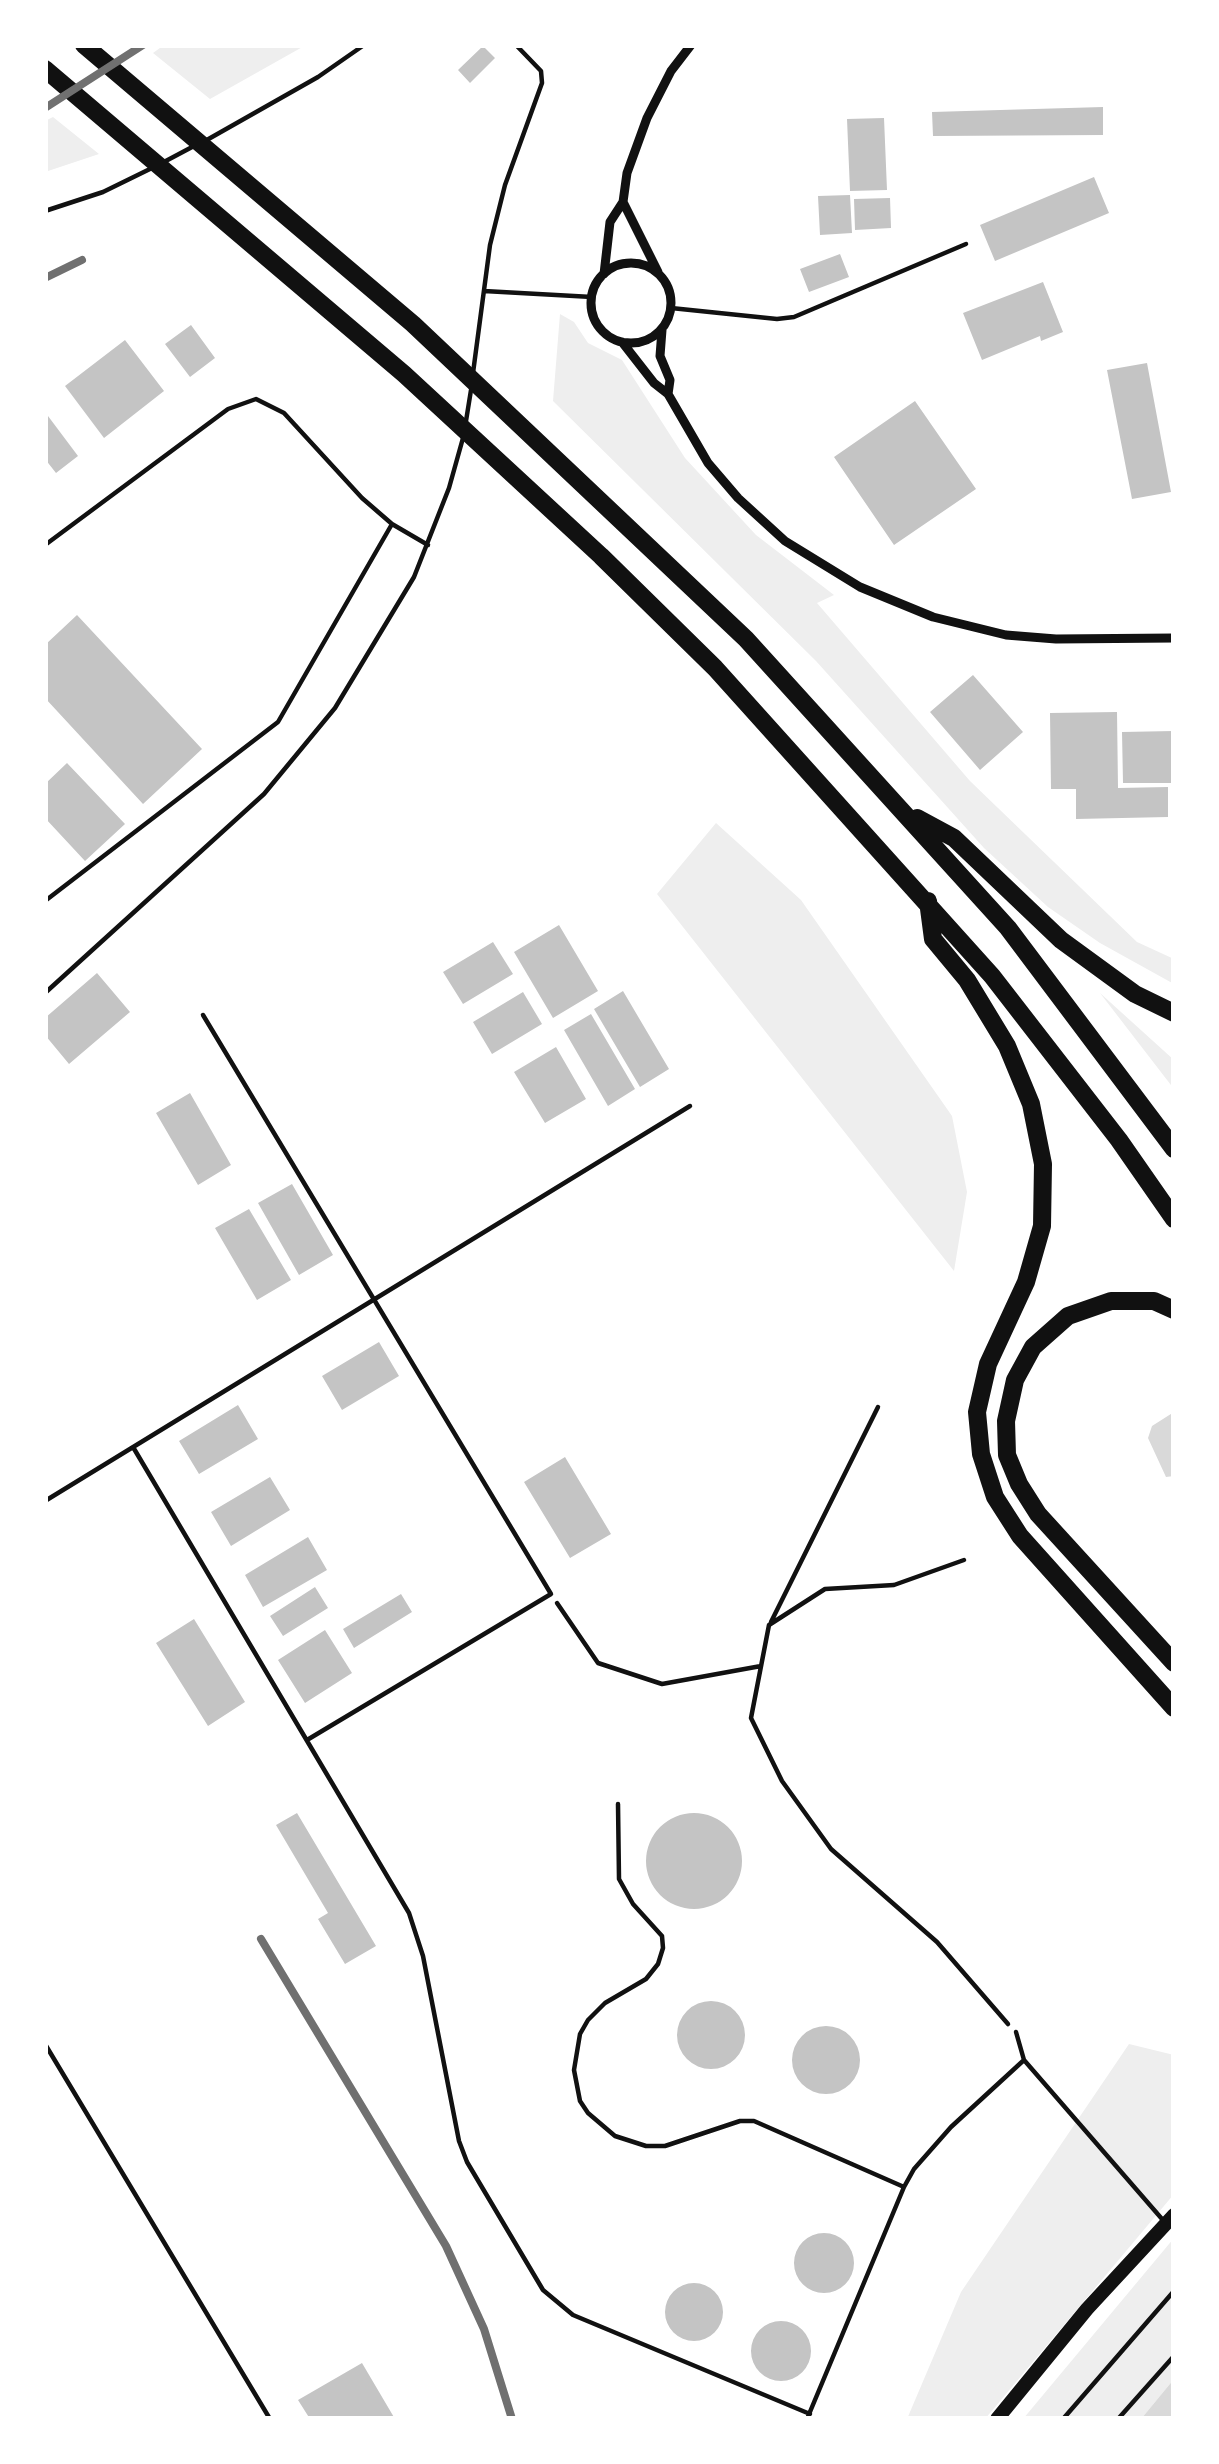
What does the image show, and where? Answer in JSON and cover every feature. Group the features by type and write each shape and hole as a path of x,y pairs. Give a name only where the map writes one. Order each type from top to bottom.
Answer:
{"highway":[{"path":"84,45 413,324 746,639 1008,928 1174,1149"},
{"path":"45,69 404,374 715,668 992,976 1120,1139 1174,1219"},
{"path":"901,809 954,838 1061,940 1135,994 1174,1012"},
{"path":"928,902 933,939 967,980 1007,1046 1031,1104 1043,1164 1042,1226 1026,1282 988,1364 977,1412 981,1454 995,1497 1020,1536 1174,1708"},
{"path":"1174,1310 1154,1301 1111,1301 1068,1316 1034,1347 1015,1380 1006,1421 1007,1455 1038,1514 1174,1663"}],"main road":[{"path":"997,2419 1087,2309 1170,2219"}],"street":[{"path":"691,45 671,71 647,118 627,173 623,202 610,222 604,274 592,297 598,326 622,342 668,394 708,463 737,498 785,541 860,587 933,617 1006,635 1174,638"},
{"path":"623,202 667,285 671,308 662,329 660,356 670,380 668,394"},
{"path":"604,274 639,264 659,275"},
{"path":"622,342 643,342 662,329"}],"lane":[{"path":"45,211 104,192 238,125 364,45"},
{"path":"45,993 215,841 298,756 369,655 428,544 464,434 490,244 505,185 542,83 541,71 516,45"},
{"path":"671,308 794,317 966,244"},
{"path":"484,291 592,297"},
{"path":"45,545 228,409 256,399 284,413 392,524 428,544"},
{"path":"45,902 278,722 392,524"},
{"path":"203,1015 551,1594 308,1740"},
{"path":"45,1501 690,1106"},
{"path":"133,1447 409,1913 423,1956 467,2162 543,2290 572,2315 808,2416 914,2169 951,2127 1024,2060"},
{"path":"619,1804 620,1879 633,1904 662,1936 663,1948 646,1979 605,2003 580,2034 575,2086 588,2113 616,2136 646,2146 665,2146 740,2121 754,2121 904,2186"},
{"path":"1016,2032 1024,2060 1170,2219"},
{"path":"45,2044 270,2419"}],"path":[{"path":"878,1406 769,1625 751,1718 782,1781 831,1849 937,1942 1016,2032"},
{"path":"769,1625 825,1589 894,1585 964,1560"},
{"path":"551,1594 598,1663 662,1684 761,1666"},
{"path":"1063,2419 1174,2291"},
{"path":"1118,2419 1174,2356"}],"shaded area":[{"path":"164,45 306,45 210,99 153,53"},
{"path":"53,117 99,154 45,172 45,121"},
{"path":"560,314 574,322 588,343 622,360 685,458 756,535 834,595 817,603 970,781 1137,942 1174,959 1174,984 1100,943 1048,907 984,848 816,661 553,401"},
{"path":"716,823 801,900 952,1116 967,1192 954,1271 657,894"},
{"path":"1100,993 1174,1060 1174,1089"},
{"path":"1174,1412 1174,1476 1166,1477 1148,1438 1152,1426"},
{"path":"1129,2044 1174,2055 1174,2194 985,2419 907,2419 961,2292"},
{"path":"1174,2238 1174,2379 1141,2419 1023,2419"},
{"path":"1174,2379 1174,2419 1141,2419"}],"building":[{"path":"483,46 495,58 470,83 458,70"},
{"path":"1103,107 1103,135 933,136 932,112"},
{"path":"884,118 887,190 850,191 847,119"},
{"path":"1094,177 1109,213 995,261 980,225"},
{"path":"850,195 852,233 820,235 818,196"},
{"path":"890,198 891,228 855,230 854,199"},
{"path":"840,254 849,277 809,292 800,269"},
{"path":"1043,282 1063,332 1041,341 1040,336 982,360 963,313"},
{"path":"191,325 215,358 190,377 165,344"},
{"path":"125,340 164,391 104,438 65,386"},
{"path":"1147,363 1171,492 1132,499 1107,370"},
{"path":"915,401 976,489 894,545 834,457"},
{"path":"45,412 78,456 56,473 45,459"},
{"path":"77,615 202,749 143,804 45,698 45,645"},
{"path":"973,675 1023,732 980,770 930,712"},
{"path":"1117,712 1118,788 1168,787 1168,817 1076,819 1076,789 1051,789 1050,713"},
{"path":"1174,731 1174,783 1123,783 1122,732"},
{"path":"67,763 125,824 85,861 45,818 45,784"},
{"path":"559,925 598,991 553,1018 514,952"},
{"path":"493,942 513,974 463,1004 443,972"},
{"path":"97,973 130,1012 69,1064 45,1035 45,1018"},
{"path":"623,991 669,1069 640,1087 594,1009"},
{"path":"523,992 542,1024 492,1054 473,1022"},
{"path":"591,1014 635,1089 608,1106 564,1030"},
{"path":"556,1047 586,1099 545,1123 514,1072"},
{"path":"190,1093 231,1165 198,1185 156,1113"},
{"path":"292,1184 333,1255 299,1275 258,1203"},
{"path":"249,1209 291,1280 257,1300 215,1228"},
{"path":"379,1342 399,1376 342,1410 322,1376"},
{"path":"238,1405 258,1439 199,1474 179,1441"},
{"path":"565,1457 611,1534 570,1558 524,1482"},
{"path":"270,1477 290,1510 231,1546 211,1512"},
{"path":"308,1537 327,1570 263,1607 245,1575"},
{"path":"315,1587 328,1608 283,1636 270,1616"},
{"path":"401,1594 412,1612 354,1648 343,1629"},
{"path":"194,1619 245,1702 208,1726 156,1643"},
{"path":"325,1630 352,1673 305,1703 278,1660"},
{"path":"297,1813 376,1946 345,1964 318,1919 328,1913 276,1825"},
{"path":"694,1813 728,1827 742,1861 728,1895 694,1909 660,1895 646,1861 660,1827"},
{"path":"711,2001 735,2011 745,2035 735,2059 711,2069 687,2059 677,2035 687,2011"},
{"path":"826,2026 850,2036 860,2060 850,2084 826,2094 802,2084 792,2060 802,2036"},
{"path":"824,2233 845,2242 854,2263 845,2284 824,2293 803,2284 794,2263 803,2242"},
{"path":"694,2283 714,2292 723,2312 714,2332 694,2341 674,2332 665,2312 674,2292"},
{"path":"781,2321 802,2330 811,2351 802,2372 781,2381 760,2372 751,2351 760,2330"},
{"path":"362,2363 395,2419 310,2419 298,2400"}],"railway":[{"path":"45,108 143,45"},
{"path":"45,278 82,260"},
{"path":"261,1939 446,2246 484,2329 512,2419"}]}
